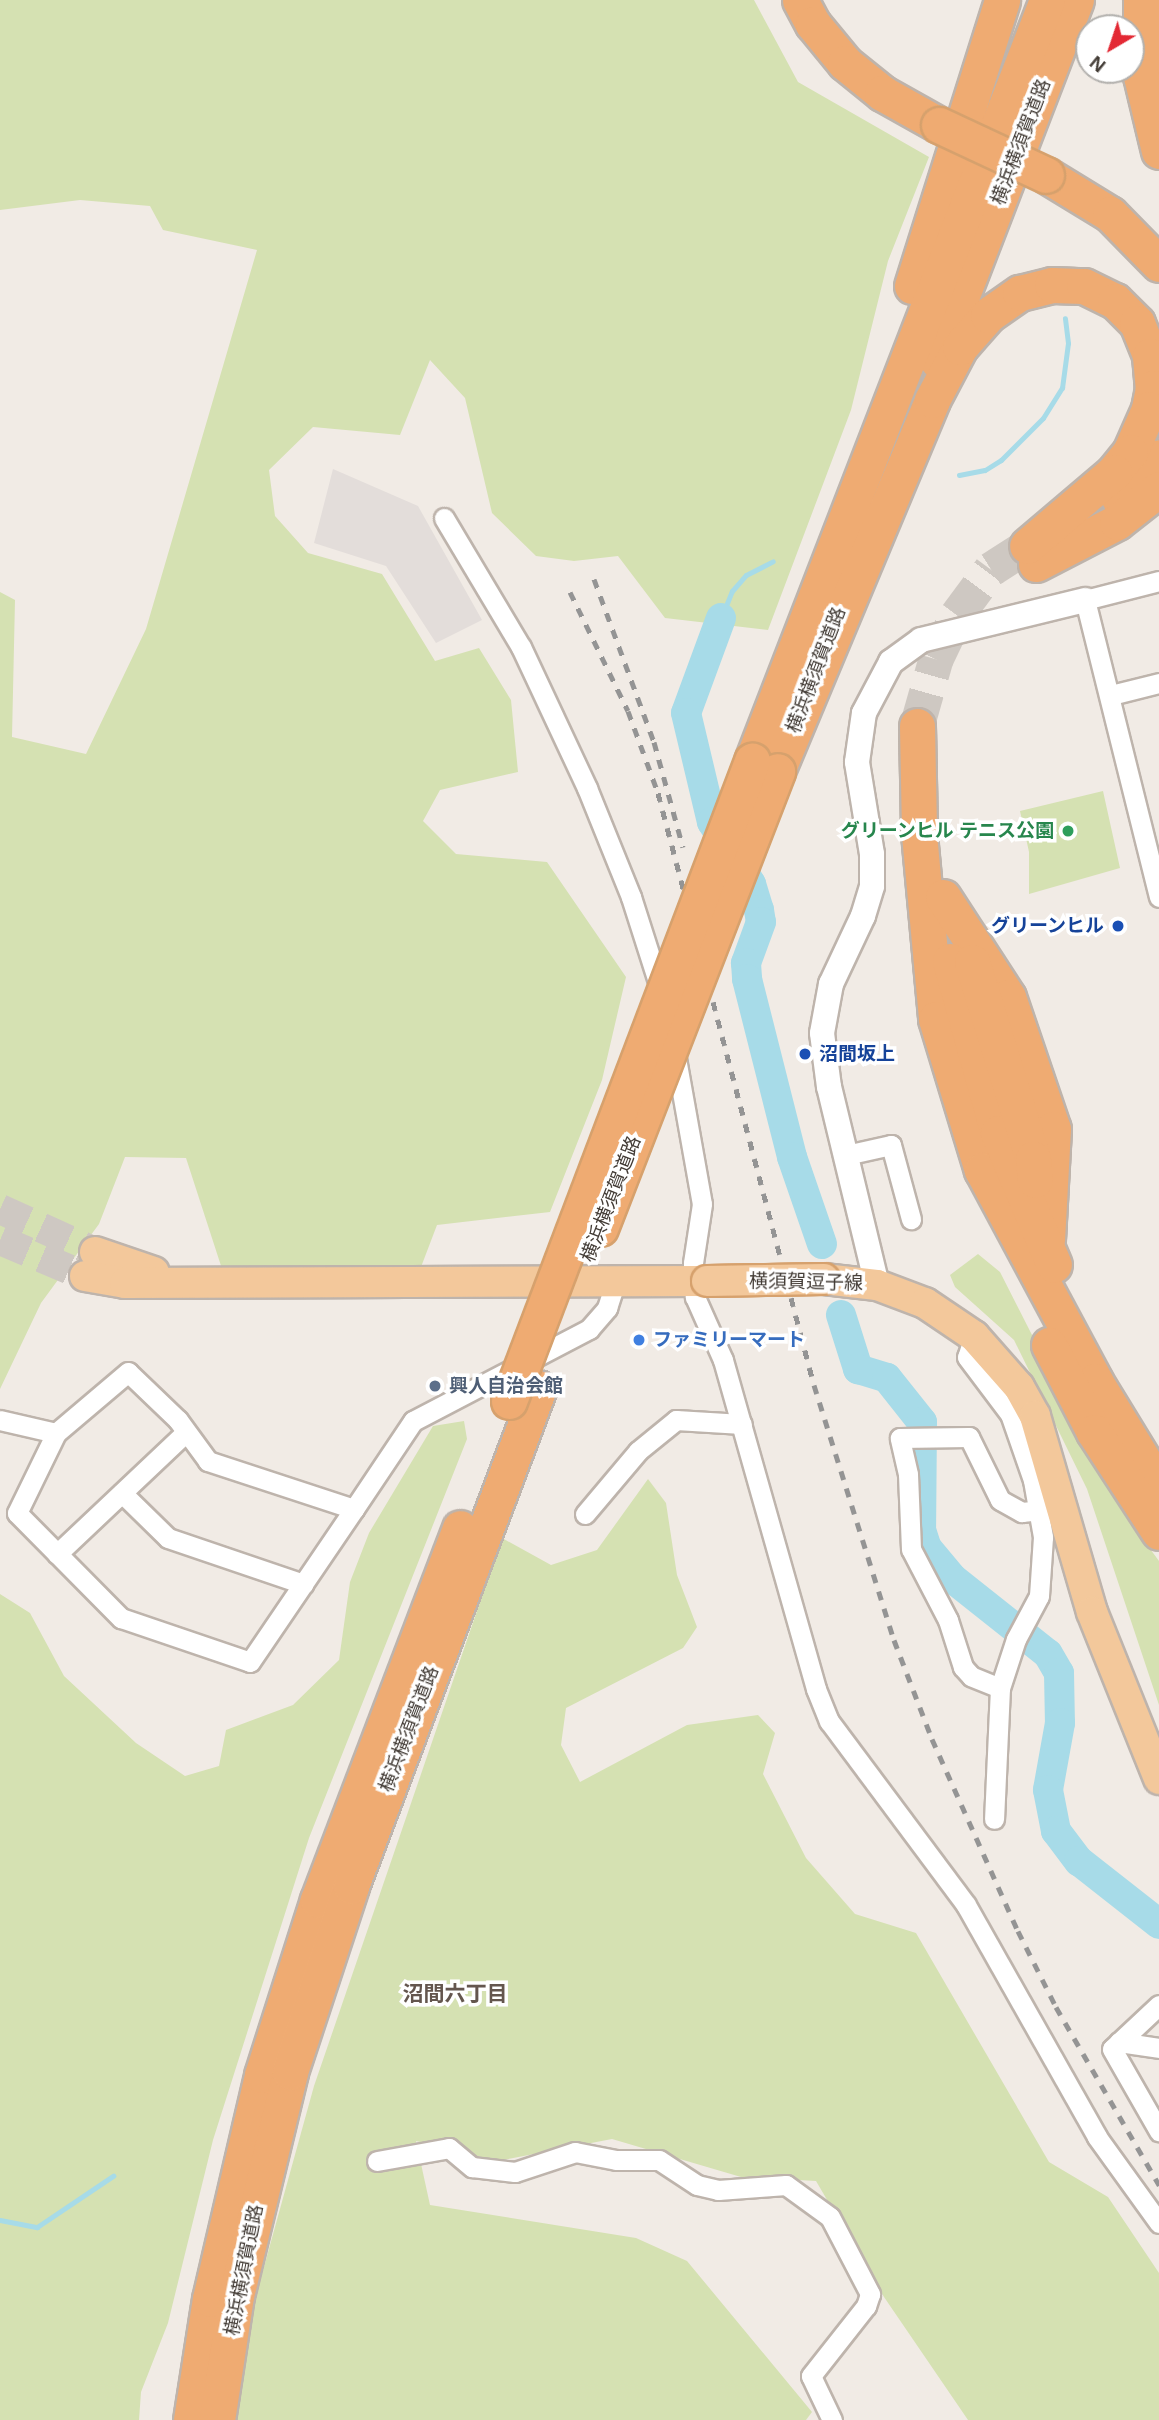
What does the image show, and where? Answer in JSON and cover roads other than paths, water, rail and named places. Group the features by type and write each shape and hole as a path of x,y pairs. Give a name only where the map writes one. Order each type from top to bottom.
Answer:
{"highway":[{"path":"800,0 813,24 845,63 882,93 943,117 1115,196 1159,234"},
{"path":"821,0 867,58 943,117"},
{"path":"810,610 1002,0"},
{"name":"横浜横須賀道路","path":"764,766 810,610 1047,0"},
{"name":"横浜横須賀道路","path":"191,2420 210,2300 239,2162 288,1991 337,1850 524,1394 764,766 1076,0"},
{"path":"1141,0 1141,76 1159,151"},
{"path":"1048,166 1110,214 1159,264"},
{"path":"764,766 932,400 960,347 988,315 1020,293 1052,285 1084,286 1115,301 1137,323 1150,356 1153,388 1143,428 1130,452 1038,546"},
{"path":"1038,546 1120,498 1159,457"},
{"path":"1038,546 1117,522 1159,489"},
{"path":"926,725 934,782 945,924 956,995 980,1079 998,1133 1159,1486"},
{"path":"945,924 985,962 1008,997 1054,1129 1025,1190 1023,1288 1101,1443 1159,1532"},
{"path":"945,924 1034,1160 1042,1237"},
{"path":"1025,1190 1042,1237 1107,1371 1159,1455"},
{"name":"横浜横須賀道路","path":"217,2420 236,2295 290,2072 351,1886 524,1394"}],"main road":[{"name":"横須賀逗子線","path":"90,1264 223,1284 824,1279 877,1285 925,1303 974,1336 1019,1387 1035,1416 1092,1612 1159,1779"}],"street":[{"path":"444,518 521,647 587,788 657,971 702,1204 699,1281 816,1689 829,1721 966,1905 1097,2137 1159,2223"},
{"path":"877,1285 821,1034 831,984 860,925 872,886 872,854 857,762 860,728 871,697 891,662 921,640 1159,581"},
{"path":"1085,600 1111,695 1159,897"},
{"path":"1111,695 1159,683"},
{"path":"846,1155 891,1145 911,1219"},
{"path":"354,1509 208,1461 128,1372 56,1433 18,1513 121,1618 250,1662 420,1416 589,1329 607,1308 616,1280"},
{"path":"974,1336 967,1357 1010,1414 1040,1510 1043,1566 1039,1596 1020,1631 1000,1688 994,1819"},
{"path":"0,1420 56,1433"},
{"path":"585,1514 638,1451 676,1420 742,1424"},
{"path":"57,1554 185,1433"},
{"path":"1000,1688 971,1676 963,1667 948,1620 911,1549 906,1459 900,1438 911,1435 969,1437 1000,1500 1022,1512 1040,1510"},
{"path":"122,1493 168,1538 303,1584"},
{"path":"1159,2004 1112,2049 1159,2131"},
{"path":"1119,2042 1159,2048"},
{"path":"377,2161 449,2148 472,2166 515,2172 575,2152 616,2160 659,2160 697,2185 718,2190 786,2185 830,2217 870,2294 866,2306 811,2376 832,2420"}],"waterway":[{"path":"959,475 985,470 1001,460 1043,418 1062,388 1068,343 1065,318"},
{"path":"721,618 732,591 746,575 773,561"},
{"path":"721,618 686,713 712,822 751,884 759,910 761,922 746,963 747,979 792,1157 822,1244"},
{"path":"841,1315 858,1369 887,1378 922,1422 921,1530 927,1548 952,1578 1048,1654 1059,1673 1060,1723 1048,1790 1056,1831 1079,1861 1159,1924"},
{"path":"0,2220 37,2227 113,2176"}],"tunnel":[{"path":"917,726 936,659 957,615 991,569 1027,546"},
{"path":"0,1209 95,1252"},
{"path":"0,1240 85,1276"}],"railway":[{"path":"594,579 654,742 683,847"},
{"path":"570,592 628,711 658,793 814,1385 894,1640 932,1739 1018,1931 1056,2007 1159,2185"}],"place":[{"name":"グリーンヒル テニス公園","path":"1068,831"},
{"name":"グリーンヒル","path":"1118,926"},
{"name":"沼間坂上","path":"805,1054"},
{"name":"ファミリーマート","path":"639,1340"},
{"name":"興人自治会館","path":"435,1386"}],"district":[{"name":"沼間六丁目","path":"455,1994"}]}
